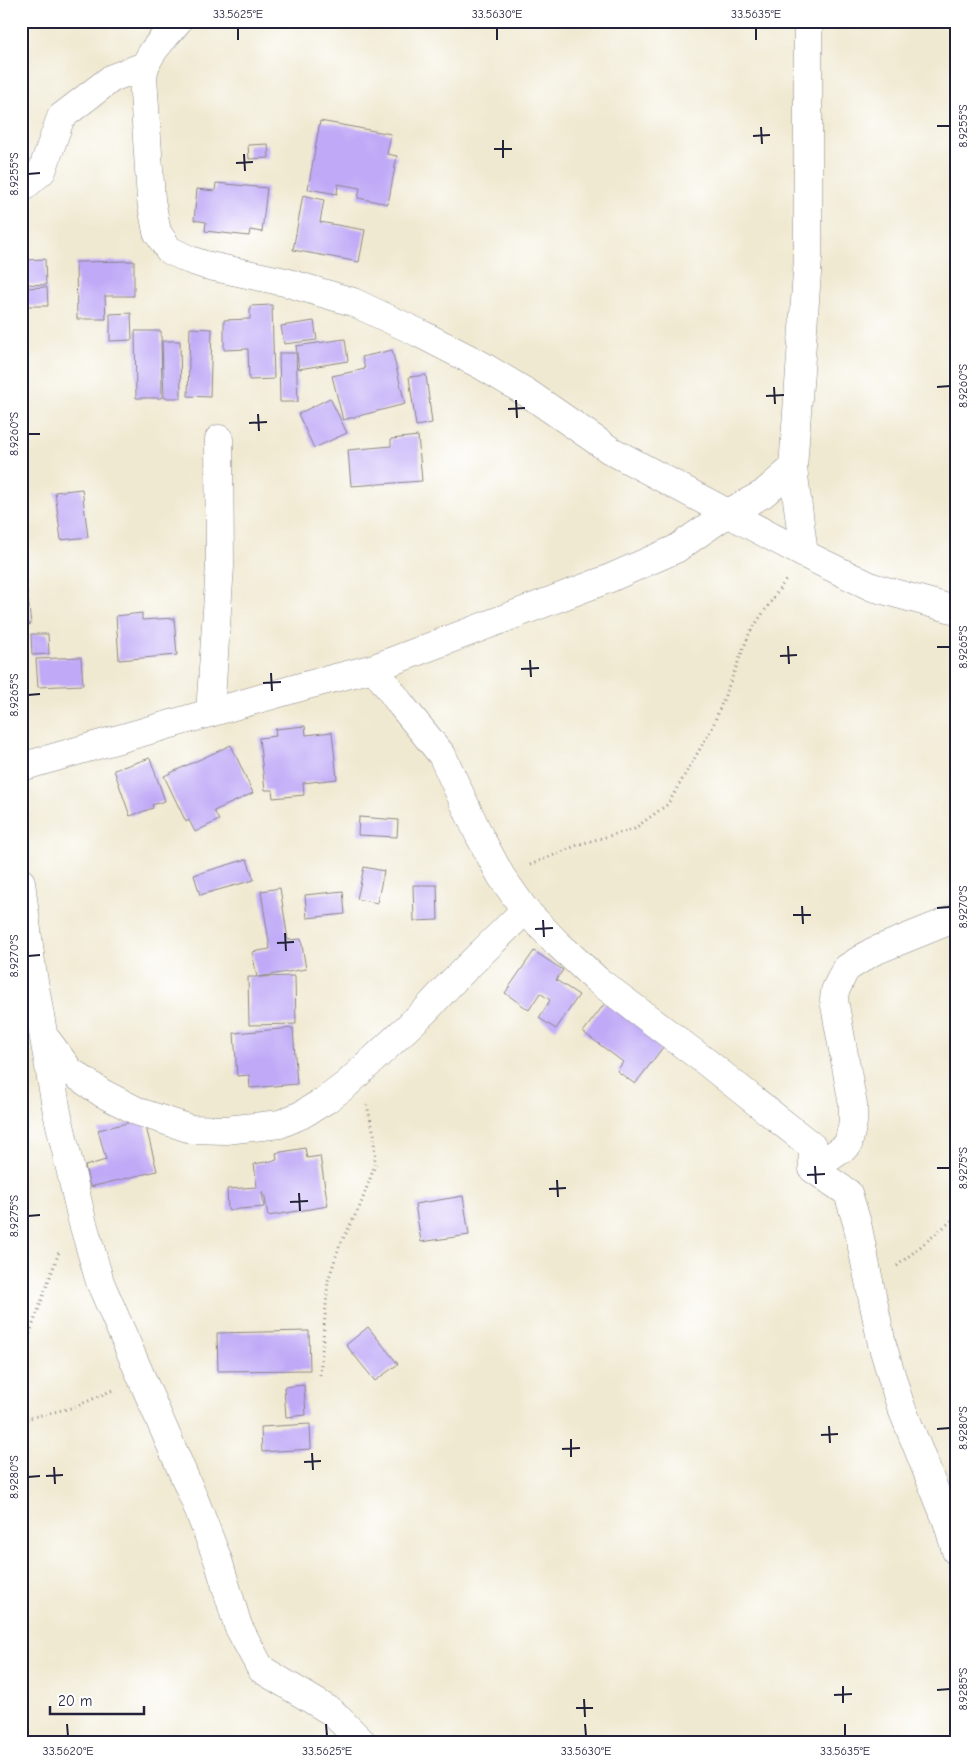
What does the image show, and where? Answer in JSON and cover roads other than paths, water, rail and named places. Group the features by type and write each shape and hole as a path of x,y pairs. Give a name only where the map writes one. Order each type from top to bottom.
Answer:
{"street":[{"path":"178,21 148,57 144,66 151,200 157,232 169,250 198,262 285,282 353,302 481,365 529,394 610,450 804,554 872,587 956,610"},
{"path":"804,554 793,468 808,259 808,21"},
{"path":"21,189 42,171 61,117 112,78 144,66"},
{"path":"210,713 220,566 219,439"},
{"path":"21,767 374,668 608,579 676,549 728,513 762,494 793,468"},
{"path":"374,668 442,755 479,836 501,876 525,910 556,944 597,980 705,1061 813,1147 813,1169"},
{"path":"21,882 28,941 57,1112 82,1220 100,1282 211,1544 238,1626 261,1669 332,1712 362,1743"},
{"path":"43,1034 70,1071 102,1093 140,1112 191,1129 226,1130 280,1124 301,1115 326,1100 359,1073 425,1011 525,910"},
{"path":"813,1169 848,1145 854,1122 834,1000 835,991 843,974 848,968 872,952 956,918"},
{"path":"813,1169 848,1193 857,1223 869,1289 882,1344 900,1404 947,1521 956,1551"}]}
